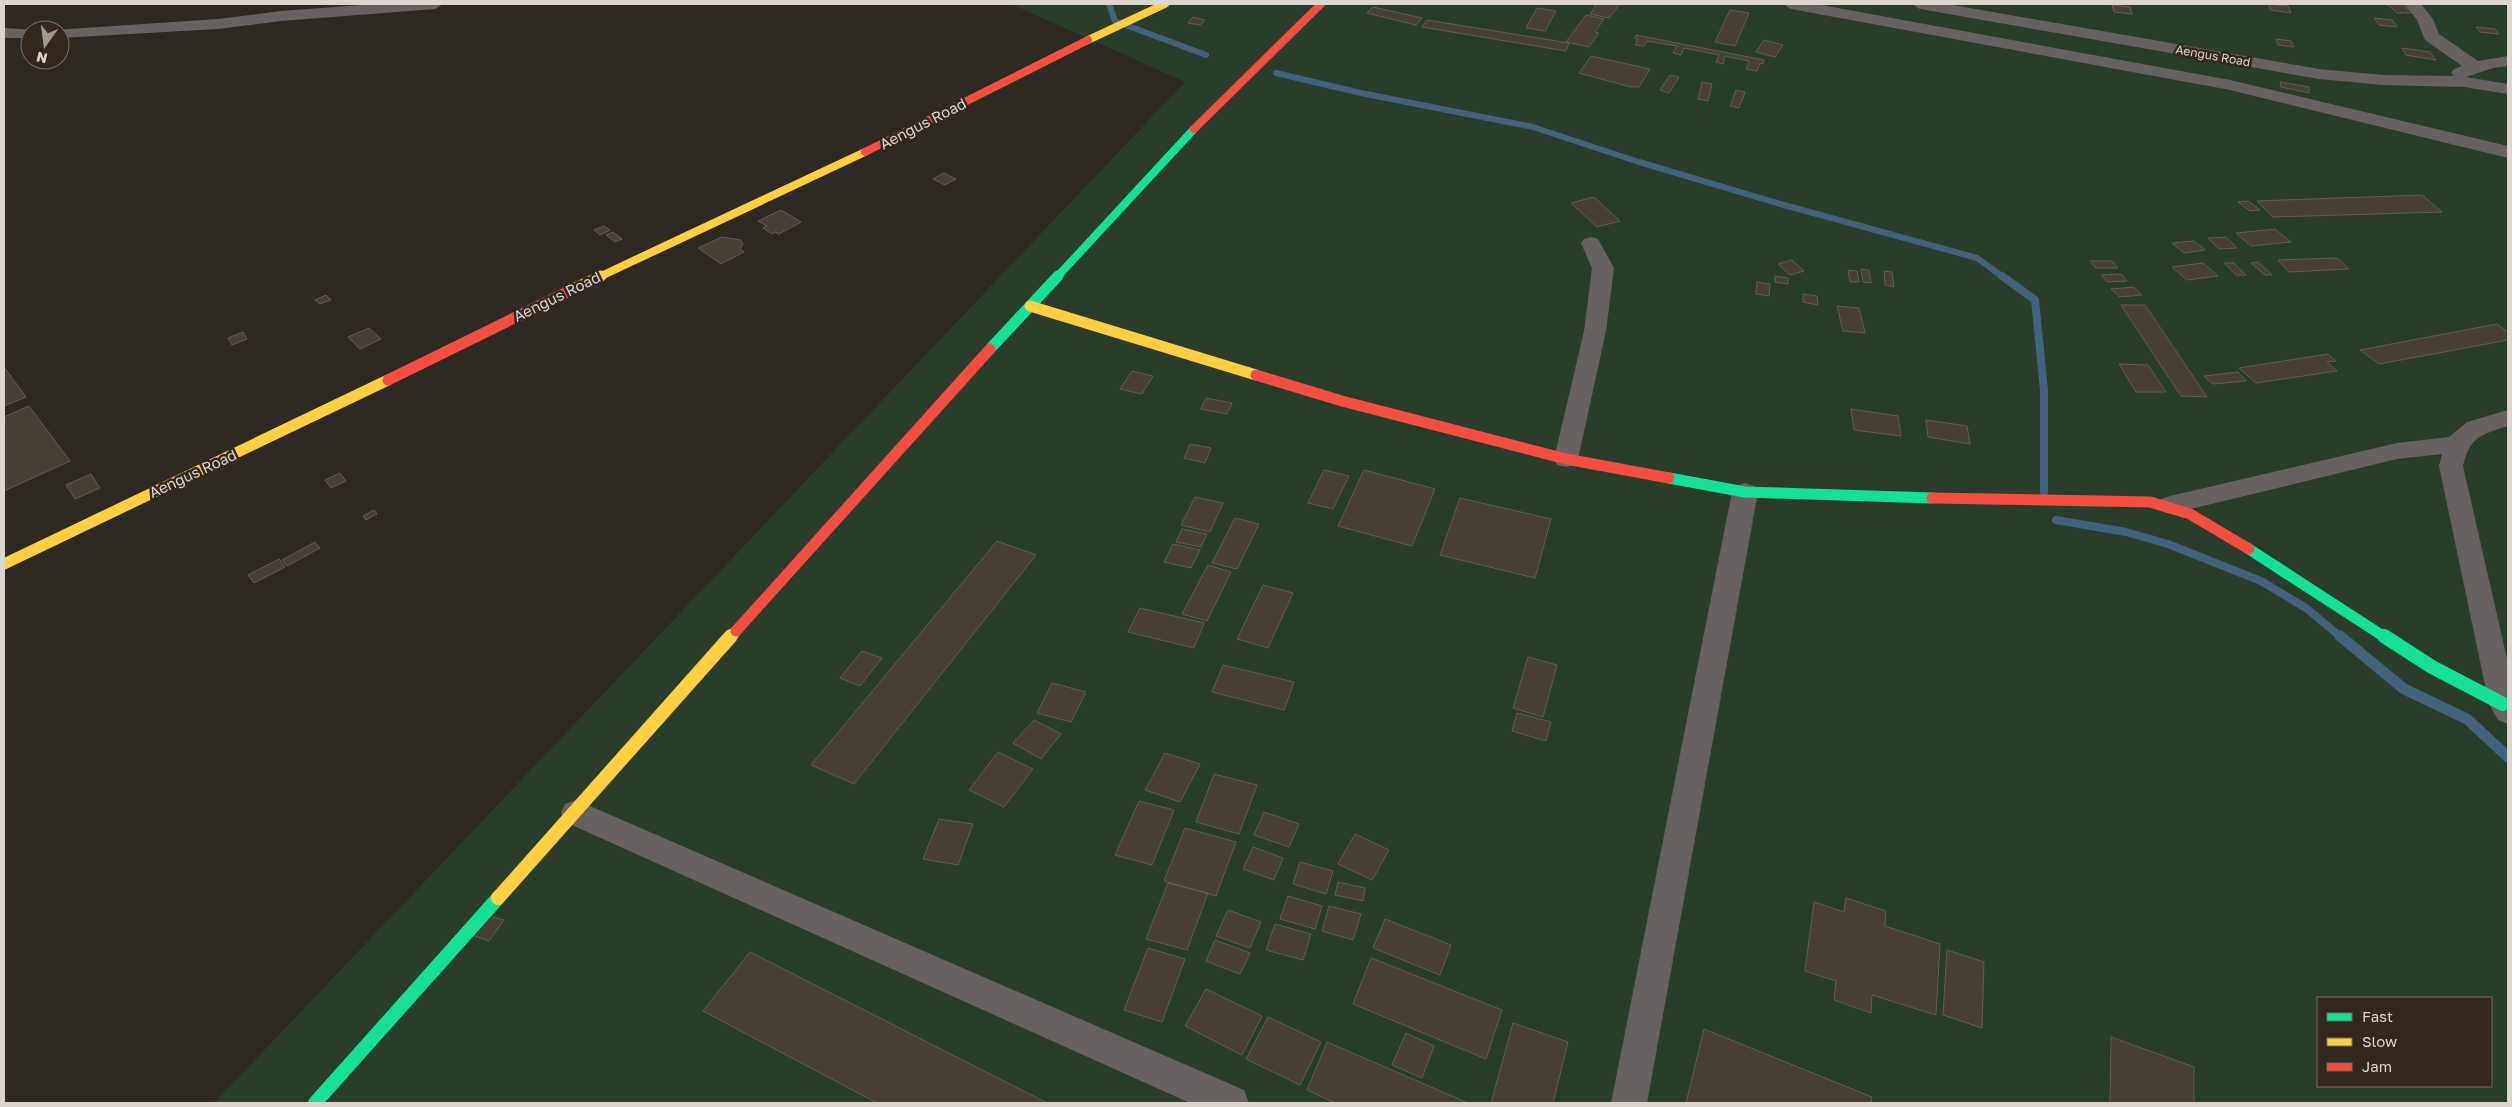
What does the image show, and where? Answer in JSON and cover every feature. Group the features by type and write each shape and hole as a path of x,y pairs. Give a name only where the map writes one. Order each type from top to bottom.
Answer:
{"street":[{"path":"70,32 218,24 281,16 435,4"},
{"name":"Aengus Road","path":"4,564 285,431 566,292 941,116 1011,77 1110,32 1165,4"},
{"path":"316,1103 890,460 1030,306 1206,115 1321,4"},
{"path":"1792,4 2230,85 2508,152"},
{"name":"Aengus Road","path":"1920,4 2327,75 2383,80 2464,82 2508,90"},
{"path":"2413,4 2425,19 2432,36 2476,68"},
{"path":"4,34 20,33"},
{"path":"2438,80 2508,60"},
{"path":"1566,458 1596,331 1603,268 1591,243"},
{"path":"1030,306 1333,399 1566,458 1745,492 2012,501 2127,501 2170,505 2191,513 2211,524 2432,667 2505,708"},
{"path":"2170,505 2397,451 2456,444 2475,428 2508,418"},
{"path":"2456,444 2451,466 2505,708"},
{"path":"1629,1103 1745,492"},
{"path":"576,812 1231,1103"}],"green space":[{"path":"1011,4 2508,4 2508,1103 214,1103 1185,82"}],"building":[{"path":"1597,4 1620,4 1609,18 1590,14"},
{"path":"2268,4 2288,6 2291,13 2271,10"},
{"path":"2387,4 2402,4 2413,13 2397,13"},
{"path":"2112,5 2130,7 2132,14 2114,12"},
{"path":"1373,7 1422,18 1416,25 1367,13"},
{"path":"1537,8 1556,11 1545,31 1526,28"},
{"path":"1730,10 1749,13 1735,46 1715,42"},
{"path":"1586,15 1604,19 1595,32 1599,33 1589,47 1566,42"},
{"path":"1193,17 1205,20 1200,25 1188,23"},
{"path":"2374,18 2392,20 2397,27 2379,25"},
{"path":"1427,20 1569,43 1566,51 1422,27"},
{"path":"2476,27 2495,29 2499,34 2480,32"},
{"path":"1636,35 1764,60 1763,64 1760,63 1757,71 1746,69 1749,61 1725,56 1723,64 1716,62 1719,55 1684,48 1681,55 1673,53 1677,46 1647,41 1644,46 1635,45 1638,39 1635,38"},
{"path":"2276,39 2291,41 2294,47 2278,45"},
{"path":"1764,40 1783,45 1775,57 1756,52"},
{"path":"2402,48 2430,52 2436,60 2406,55"},
{"path":"1591,56 1650,69 1639,87 1631,87 1579,73"},
{"path":"1670,75 1679,77 1669,93 1660,90"},
{"path":"1702,82 1712,84 1708,101 1698,99"},
{"path":"2280,82 2309,87 2309,93 2281,87"},
{"path":"1736,90 1745,92 1739,108 1730,106"},
{"path":"944,173 956,179 945,185 933,179"},
{"path":"2422,195 2442,212 2273,217 2257,201"},
{"path":"1594,197 1620,221 1597,227 1571,203"},
{"path":"2248,201 2260,210 2250,211 2238,202"},
{"path":"781,210 801,222 779,234 775,232 772,234 763,228 767,226 758,221"},
{"path":"604,226 610,230 600,235 594,230"},
{"path":"2275,229 2291,242 2251,246 2236,233"},
{"path":"613,232 622,239 615,242 606,235"},
{"path":"722,237 741,240 743,244 740,249 744,252 721,264 698,248"},
{"path":"2226,237 2237,248 2219,249 2208,238"},
{"path":"2194,241 2205,250 2184,253 2172,243"},
{"path":"2337,258 2349,269 2289,272 2278,260"},
{"path":"1792,260 1804,271 1790,275 1778,264"},
{"path":"2090,261 2112,261 2118,268 2096,268"},
{"path":"2258,262 2272,275 2265,275 2251,263"},
{"path":"2203,263 2218,276 2187,280 2172,267"},
{"path":"2224,263 2234,263 2246,275 2236,275"},
{"path":"1861,269 1869,270 1871,283 1863,282"},
{"path":"1848,270 1857,271 1859,282 1850,282"},
{"path":"1884,271 1892,272 1894,287 1885,285"},
{"path":"2121,274 2127,281 2107,282 2101,275"},
{"path":"1775,276 1788,278 1788,284 1775,282"},
{"path":"1757,282 1770,284 1769,296 1756,294"},
{"path":"2134,287 2142,295 2120,297 2111,289"},
{"path":"1803,294 1817,296 1818,305 1803,302"},
{"path":"326,295 331,300 320,304 315,300"},
{"path":"2121,305 2145,305 2207,397 2181,396"},
{"path":"1837,306 1859,308 1865,333 1843,331"},
{"path":"2497,324 2508,332 2508,340 2379,364 2360,350"},
{"path":"369,328 381,339 360,349 348,337"},
{"path":"243,332 247,339 232,345 228,338"},
{"path":"2328,354 2336,361 2327,362 2337,371 2256,383 2239,368"},
{"path":"2119,364 2148,365 2166,392 2136,392"},
{"path":"4,367 26,397 4,406"},
{"path":"1132,371 1153,376 1142,394 1120,389"},
{"path":"2238,372 2246,381 2213,384 2204,376"},
{"path":"1206,398 1232,403 1227,414 1201,409"},
{"path":"29,406 70,461 4,491 4,417"},
{"path":"1851,409 1898,416 1901,436 1854,430"},
{"path":"1926,420 1967,426 1970,444 1928,437"},
{"path":"1190,444 1211,448 1205,463 1184,458"},
{"path":"1324,470 1349,476 1333,509 1308,503"},
{"path":"1364,470 1435,489 1412,546 1338,526"},
{"path":"340,473 346,481 331,488 325,480"},
{"path":"91,474 100,488 75,499 66,485"},
{"path":"1195,497 1223,503 1210,532 1181,525"},
{"path":"1460,498 1551,519 1535,578 1440,555"},
{"path":"374,510 377,514 366,520 363,516"},
{"path":"1235,518 1259,524 1237,569 1212,563"},
{"path":"1182,529 1207,534 1201,547 1176,542"},
{"path":"997,541 1036,555 854,784 811,765"},
{"path":"315,542 320,548 287,566 282,560"},
{"path":"1173,544 1200,550 1191,568 1164,562"},
{"path":"279,559 285,567 254,583 248,575"},
{"path":"1208,565 1231,572 1207,621 1182,614"},
{"path":"1263,585 1293,593 1268,648 1237,639"},
{"path":"1140,608 1204,623 1194,648 1128,632"},
{"path":"862,651 882,658 860,686 840,678"},
{"path":"1528,657 1557,665 1543,717 1513,708"},
{"path":"1223,665 1294,682 1284,710 1212,692"},
{"path":"1052,683 1086,692 1071,722 1037,713"},
{"path":"1517,713 1551,722 1546,741 1512,731"},
{"path":"1034,720 1061,734 1041,759 1013,743"},
{"path":"998,752 1033,769 1004,807 969,790"},
{"path":"1165,753 1200,764 1180,802 1145,790"},
{"path":"1214,774 1257,785 1239,834 1196,822"},
{"path":"1139,801 1174,810 1152,865 1115,855"},
{"path":"1264,812 1299,824 1289,847 1254,835"},
{"path":"939,819 973,824 958,865 923,859"},
{"path":"1185,828 1236,842 1216,896 1164,881"},
{"path":"1355,834 1389,850 1372,880 1338,864"},
{"path":"1253,847 1283,858 1274,880 1243,869"},
{"path":"1300,862 1333,871 1326,894 1293,884"},
{"path":"1338,882 1365,888 1363,901 1335,895"},
{"path":"1168,883 1208,893 1187,950 1146,939"},
{"path":"1288,896 1322,906 1315,929 1280,919"},
{"path":"1846,898 1886,911 1885,926 1940,944 1936,1015 1872,995 1871,1013 1834,1000 1836,981 1805,971 1814,902 1844,912"},
{"path":"1329,906 1361,914 1353,940 1322,931"},
{"path":"1228,910 1261,922 1250,948 1216,936"},
{"path":"487,915 504,920 489,941 472,935"},
{"path":"1385,919 1451,945 1440,975 1373,948"},
{"path":"1275,924 1311,934 1303,960 1266,950"},
{"path":"1215,940 1250,953 1240,974 1206,961"},
{"path":"1148,948 1185,959 1162,1022 1124,1010"},
{"path":"1947,950 1984,962 1982,1028 1943,1015"},
{"path":"750,952 1047,1103 877,1103 703,1011"},
{"path":"1371,958 1502,1010 1486,1059 1353,1004"},
{"path":"1206,989 1262,1016 1242,1055 1185,1026"},
{"path":"1268,1017 1321,1042 1300,1085 1246,1059"},
{"path":"1513,1023 1568,1042 1553,1103 1491,1103"},
{"path":"1704,1029 1872,1097 1871,1103 1686,1103"},
{"path":"1406,1033 1434,1046 1422,1078 1392,1065"},
{"path":"2111,1037 2194,1067 2194,1103 2110,1103"},
{"path":"1327,1042 1468,1103 1335,1103 1307,1090"}],"waterway":[{"path":"1109,4 1115,21 1206,55"},
{"path":"1276,73 1361,93 1533,127 1639,162 1784,205 1977,258 2003,277"},
{"path":"2002,276 2035,300 2044,390 2044,492"},
{"path":"2056,520 2126,532 2168,544 2261,581 2306,608 2342,638"},
{"path":"2340,636 2404,689 2467,719 2508,757"}],"traffic: fast":[{"path":"990,349 1194,129"},
{"path":"1669,478 1745,492 1932,498"},
{"path":"2249,549 2432,667 2503,704"},
{"path":"315,1103 498,898"}],"traffic: slow":[{"path":"1088,40 1165,4"},
{"path":"569,291 865,152"},
{"path":"1030,306 1256,375"},
{"path":"4,564 388,380"},
{"path":"498,898 736,631"}],"traffic: jam":[{"path":"1194,129 1321,4"},
{"path":"865,152 1088,40"},
{"path":"388,380 569,291"},
{"path":"736,631 990,349"},
{"path":"1256,375 1342,401 1566,459 1669,478"},
{"path":"1932,498 2150,502 2190,514 2214,526 2249,549"}]}
